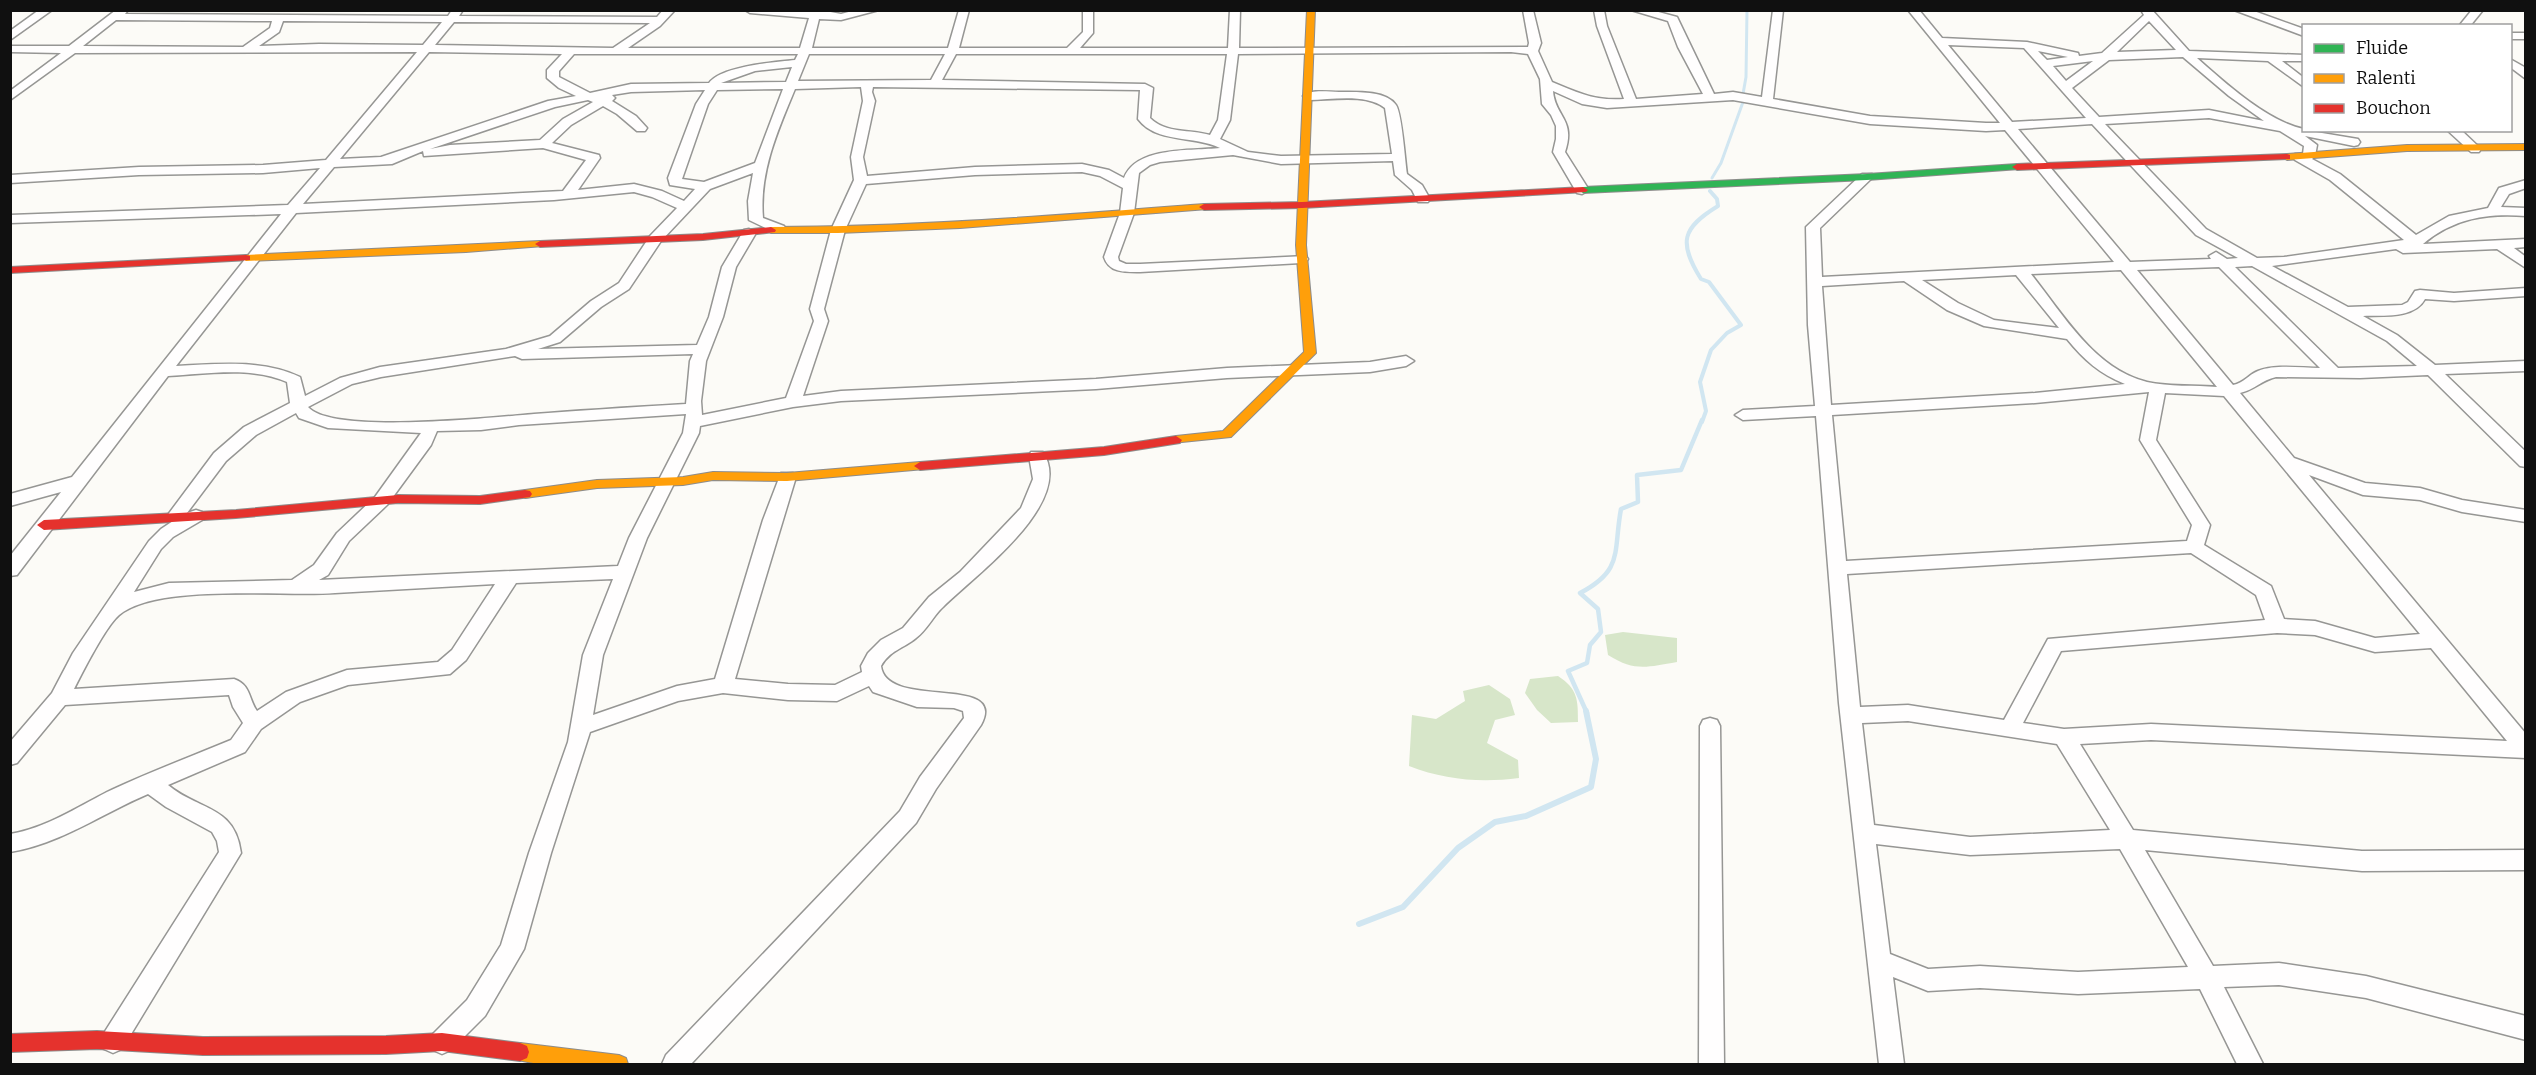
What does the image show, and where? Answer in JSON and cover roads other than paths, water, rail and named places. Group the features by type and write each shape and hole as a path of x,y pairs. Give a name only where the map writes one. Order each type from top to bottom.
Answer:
{"street":[{"path":"10,37 47,10"},
{"path":"615,51 661,20 670,10"},
{"path":"750,10 814,13 841,17 874,10"},
{"path":"935,83 953,50 964,10"},
{"path":"1071,50 1088,33 1088,10"},
{"path":"1213,140 1224,120 1233,51 1235,10"},
{"path":"44,525 236,514 381,501 480,500 597,484 666,482 713,476 787,477 1104,451 1141,444 1227,434 1310,353 1301,259 1311,10"},
{"path":"1528,10 1534,43 1532,51 1546,84 1548,104 1558,113 1564,139 1559,152 1582,190"},
{"path":"1599,10 1602,27 1631,102"},
{"path":"1636,10 1673,19 1684,47 1710,97"},
{"path":"1767,102 1778,10"},
{"path":"1913,10 2526,749"},
{"path":"2239,10 2302,32"},
{"path":"2466,24 2478,10"},
{"path":"779,230 756,220 754,196 759,166 805,50 814,13"},
{"path":"2066,88 2105,56 2148,13 2163,32 2187,54 2266,118 2311,145 2304,157"},
{"path":"10,97 119,14 279,17 454,15 661,20"},
{"path":"10,570 250,259 454,15"},
{"path":"246,50 275,30 279,17"},
{"path":"1938,41 2027,45 2085,57"},
{"path":"2027,45 2132,161 2208,238 2256,261 2392,338 2433,371 2526,462"},
{"path":"10,49 1233,51 1511,49 1532,51"},
{"path":"571,50 553,70 553,78 564,87 632,115 641,128"},
{"path":"2045,64 2085,57 2187,54 2272,59 2302,58"},
{"path":"2272,59 2302,82"},
{"path":"705,186 682,184 675,182 675,178 702,104 717,80 740,71 800,63"},
{"path":"2512,63 2526,76"},
{"path":"381,161 552,104 631,87 935,83 1141,86 1147,88 1144,119 1147,123 1167,132 1213,140 1234,151 1262,158 1399,157"},
{"path":"793,402 821,321 817,309 838,230 861,180 857,157 869,101 866,92 868,84"},
{"path":"1546,84 1586,101 1607,104 1733,96 1870,120 1914,121 1986,128 2208,114 2302,132"},
{"path":"543,144 567,122 604,102 616,90"},
{"path":"1309,96 1371,97 1386,101 1391,106 1401,175 1416,188 1423,199"},
{"path":"2303,132 2354,142"},
{"path":"2336,154 2364,132"},
{"path":"2455,132 2475,149"},
{"path":"10,179 139,171 263,169 381,161 416,156 436,150 543,144 594,158 568,194"},
{"path":"10,270 412,250 465,250 584,240 655,239 779,230 960,225 1128,210 1261,204 1302,205 1867,177 2040,165 2304,157 2407,148 2526,147"},
{"path":"1234,151 1158,158 1146,161 1133,173 1129,179 1128,210 1111,257 1113,263 1123,268 1301,259"},
{"path":"2304,157 2335,177 2396,228 2417,242"},
{"path":"176,516 220,457 249,431 346,381 363,376 508,353 555,339 596,304 624,286 655,239 705,186 759,166"},
{"path":"861,180 975,171 1082,168 1104,173 1129,186"},
{"path":"1867,177 1814,227 1816,325 1851,715 1891,1065"},
{"path":"2493,210 2504,191 2526,184"},
{"path":"10,219 248,211 568,194 634,188 657,194 684,206"},
{"path":"1815,282 2124,265 2284,261 2417,242 2426,233 2475,212 2493,210 2526,212"},
{"path":"248,211 282,221"},
{"path":"2201,232 2220,262 2334,373"},
{"path":"442,1042 476,1008 512,949 540,853 578,742 593,655 624,572 690,433 694,415 693,401 698,361 716,317 729,267 749,233"},
{"path":"2374,248 2421,250 2526,243"},
{"path":"2500,244 2526,264"},
{"path":"2020,270 2091,358 2113,374 2152,388"},
{"path":"1906,276 1977,320 2002,326 2050,330 2071,335"},
{"path":"2347,312 2404,309 2414,305 2420,294 2454,297 2526,292"},
{"path":"508,353 547,355 703,349"},
{"path":"164,371 264,371 289,376 294,380 298,406 305,414 328,423 373,427 415,424 428,427 694,415 841,396 1096,384 1227,373 1370,367 1406,361"},
{"path":"1743,415 2035,398 2152,388 2184,391 2228,390 2247,387 2262,375 2276,372 2433,371 2526,366"},
{"path":"2152,388 2148,440 2201,525 2194,547"},
{"path":"296,586 321,570 343,537 381,501 425,441 429,433 428,427"},
{"path":"675,1065 908,817 928,783 974,719 973,708 968,704 954,700 917,699 880,687 872,676 871,666 875,658 888,645 910,633 936,602 967,577 1029,511 1042,479 1037,456"},
{"path":"2287,461 2363,489 2420,494 2462,506 2526,516"},
{"path":"723,685 787,477"},
{"path":"10,500 76,482"},
{"path":"10,757 59,698 70,674 155,545 167,533 198,515"},
{"path":"1837,568 2194,547 2264,591 2277,626"},
{"path":"111,611 135,598 155,591 296,586 333,587 624,572"},
{"path":"10,843 28,840 69,823 116,798 238,746 254,723 293,697 347,678 443,669 459,655 495,598 512,576"},
{"path":"2009,729 2055,644 2277,626 2315,628 2375,645 2436,640"},
{"path":"581,727 677,694 723,685 788,692 837,693 872,676"},
{"path":"59,698 234,687 240,693 243,707 254,723"},
{"path":"1851,715 1908,712 2064,737 2151,732 2526,749"},
{"path":"1710,726 1712,1065"},
{"path":"2064,737 2206,975 2250,1065"},
{"path":"113,1041 230,853 230,837 220,825 176,803 151,783"},
{"path":"1865,833 1970,846 2126,838 2362,861 2526,860"},
{"path":"1880,961 1928,980 1980,977 2078,983 2206,975 2278,974 2366,987 2526,1028"},
{"path":"10,1043 113,1041 297,1055 386,1045 442,1042 541,1059 619,1065"}],"waterway":[{"path":"1743,94 1746,77 1747,10"},
{"path":"1712,178 1721,163 1743,102"},
{"path":"1702,422 1706,411 1700,382 1711,350 1727,333 1741,325 1709,282 1701,279 1689,255 1687,237 1691,229 1697,221 1718,206 1717,199 1710,191"},
{"path":"1587,713 1568,671 1587,663 1590,645 1601,632 1598,609 1580,593 1594,585 1610,568 1616,548 1621,509 1638,502 1637,475 1681,470 1702,420"},
{"path":"1359,924 1403,907 1458,848 1495,822 1526,816 1591,787 1596,759 1586,711"}]}
